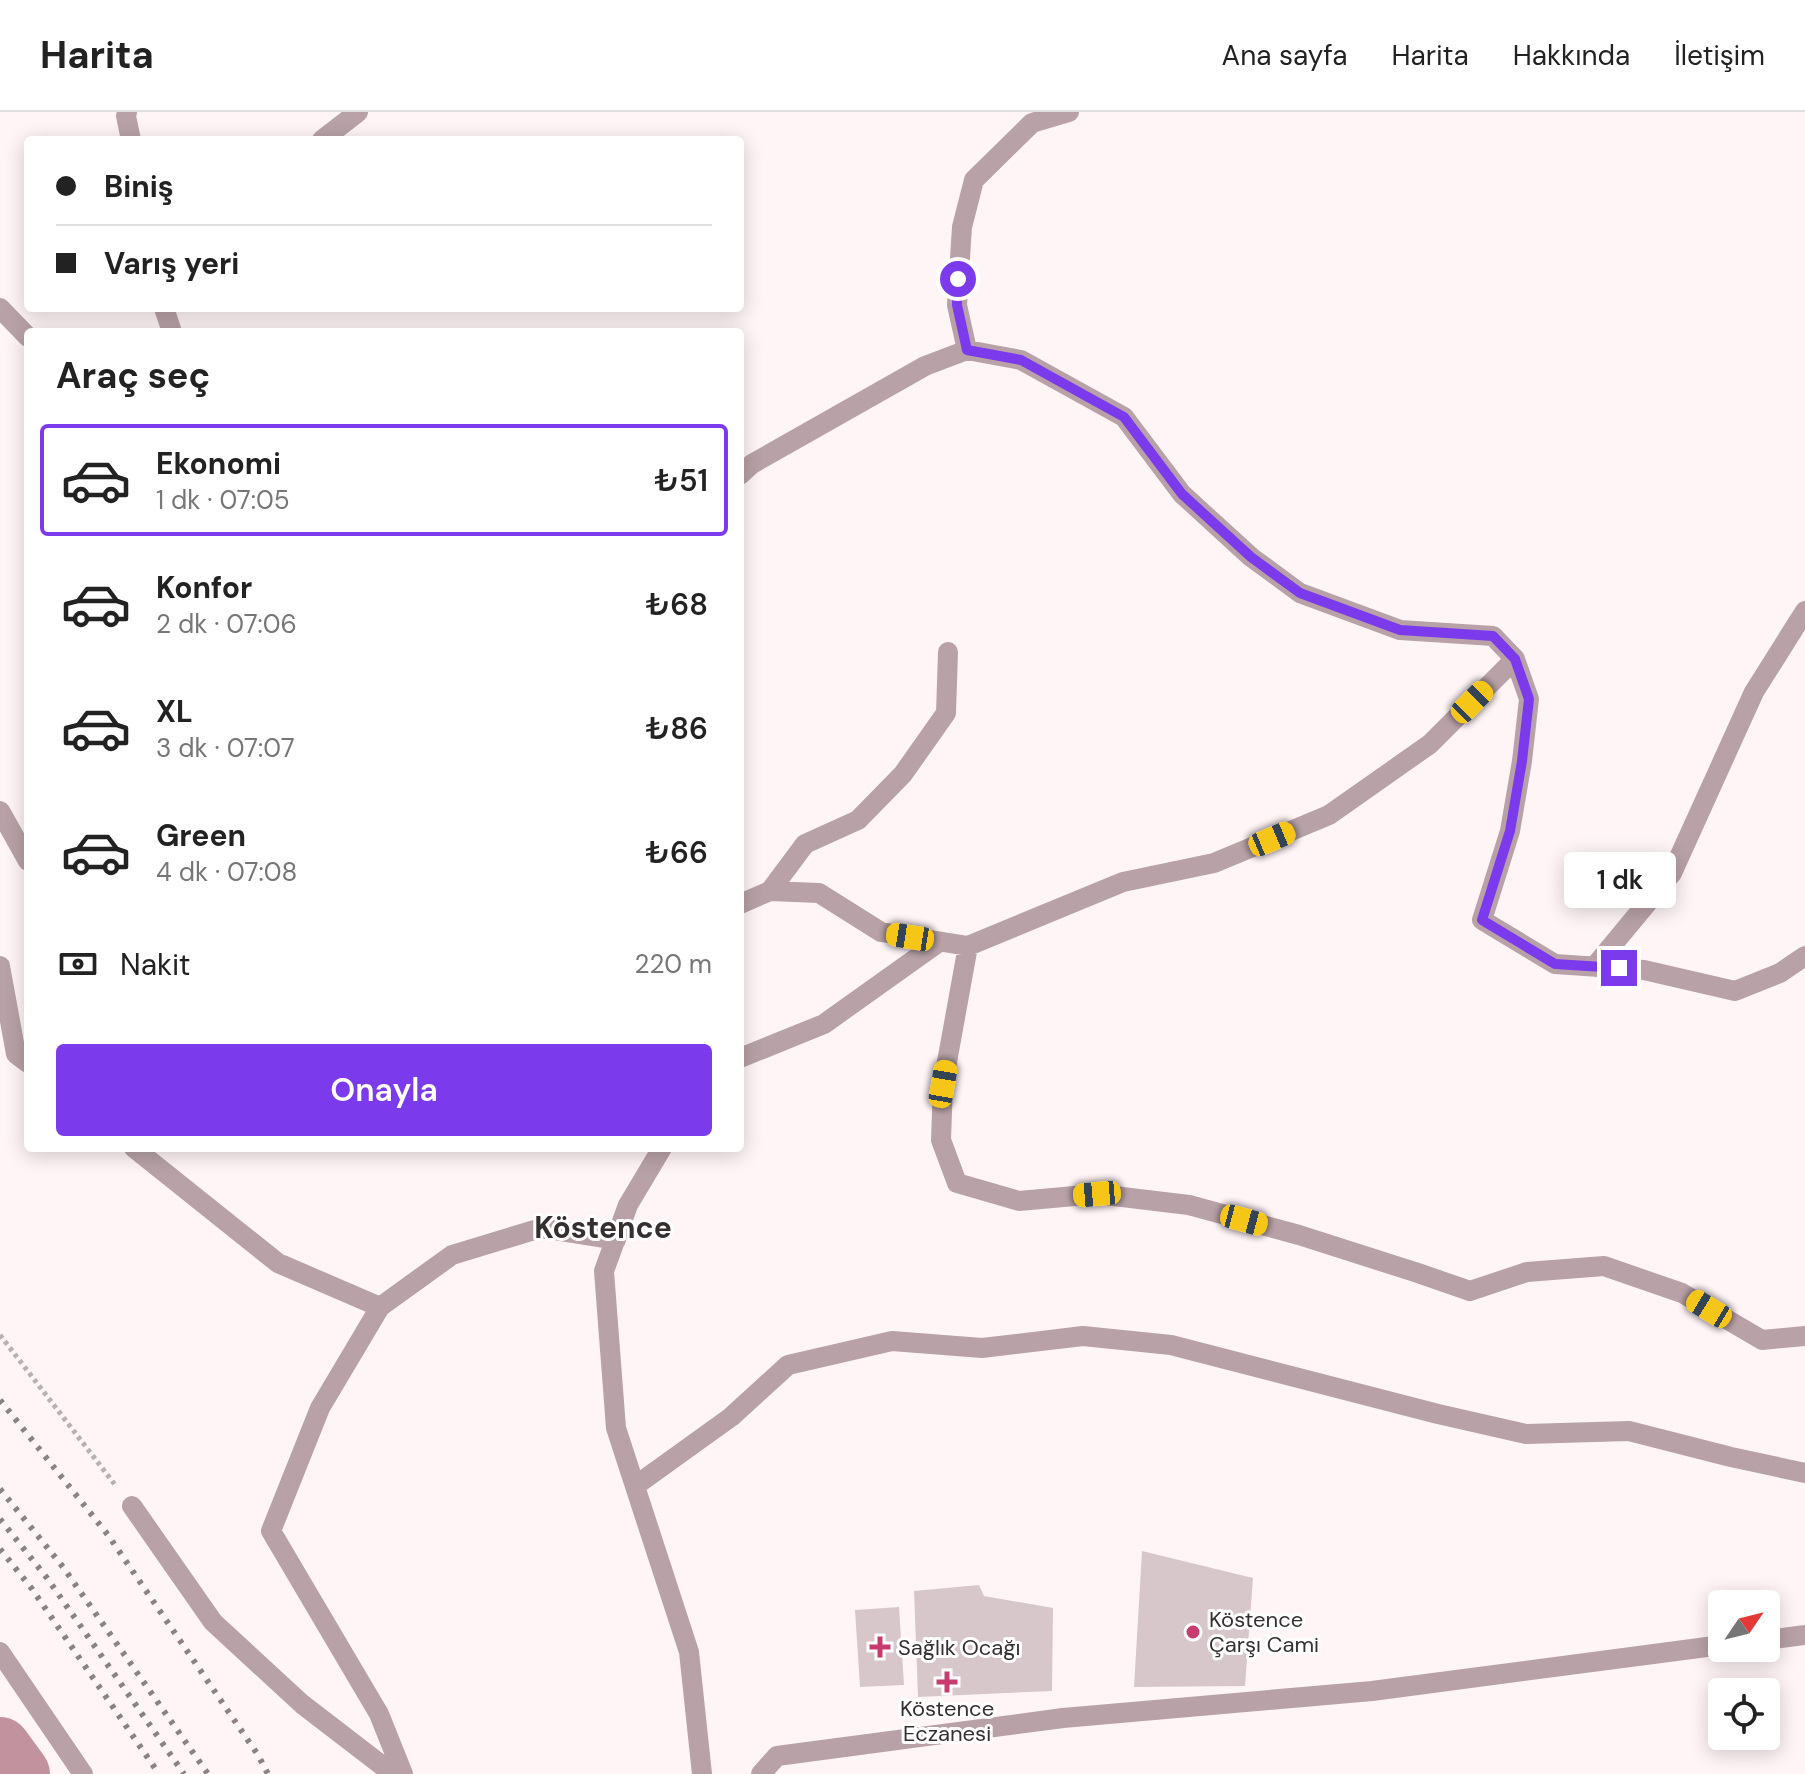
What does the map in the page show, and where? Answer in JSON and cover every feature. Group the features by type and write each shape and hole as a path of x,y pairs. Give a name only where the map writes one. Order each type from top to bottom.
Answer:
{"street":[{"path":"127,112 130,136"},
{"path":"327,136 358,112"},
{"path":"967,350 957,305 962,227 974,180 1032,123 1069,112"},
{"path":"0,308 24,333"},
{"path":"744,471 925,366 967,350 1021,360 1124,417 1182,494 1251,557 1300,593 1400,630 1493,636 1515,659 1529,699 1522,761 1510,831 1482,920 1555,964 1644,970 1735,991 1780,973 1805,956"},
{"path":"1595,966 1672,873 1754,692 1805,611"},
{"path":"770,891 805,844 858,820 903,774 946,713 948,652"},
{"path":"744,902 770,891 819,893 881,932 968,946 1123,882 1214,863 1329,815 1430,744 1515,659"},
{"path":"0,811 24,854"},
{"path":"744,1056 824,1024 939,942"},
{"path":"968,946 943,1084 941,1140 957,1183 1019,1201 1097,1194 1189,1205 1314,1240 1470,1291 1527,1272 1604,1266 1682,1293 1762,1340 1805,1336"},
{"path":"0,966 16,1054 24,1060"},
{"path":"139,1152 278,1263 380,1307"},
{"path":"660,1152 628,1205 604,1271 616,1428 689,1652 702,1774"},
{"path":"403,1774 379,1714 271,1531 320,1408 380,1307 452,1255 541,1228 616,1240"},
{"path":"635,1486 731,1417 788,1365 892,1341 982,1348 1083,1336 1171,1345 1526,1434 1629,1431 1805,1473"},
{"path":"132,1506 213,1622 302,1704 393,1774"},
{"path":"1780,1638 1805,1635"},
{"path":"761,1774 777,1756 1048,1720 1372,1691 1708,1647"},
{"path":"0,1652 83,1774"}],"path":[{"path":"0,1335 132,1506"}],"building":[{"name":"Köstence Çarşı Cami","path":"1142,1551 1253,1578 1245,1686 1134,1687"},
{"path":"979,1585 984,1596 1053,1608 1052,1691 918,1697 914,1591"},
{"name":"Sağlık Ocağı","path":"899,1607 904,1685 860,1687 855,1610"}],"waterway":[{"path":"0,1748 19,1774"}],"railway":[{"path":"0,1400 108,1535 268,1774"},
{"path":"0,1489 63,1567 208,1774"},
{"path":"0,1519 47,1578 184,1774"},
{"path":"0,1549 32,1589 159,1774"}],"place":[{"name":"Köstence Çarşı Cami","path":"1193,1632"},
{"name":"Sağlık Ocağı","path":"880,1647"},
{"name":"Köstence Eczanesi","path":"947,1682"}],"district":[{"name":"Köstence","path":"603,1228"}],"route":[{"path":"958,279 957,305 967,350 1021,360 1124,417 1182,494 1251,557 1300,593 1400,630 1493,636 1515,659 1529,699 1510,831 1482,920 1555,964 1619,968"}]}
